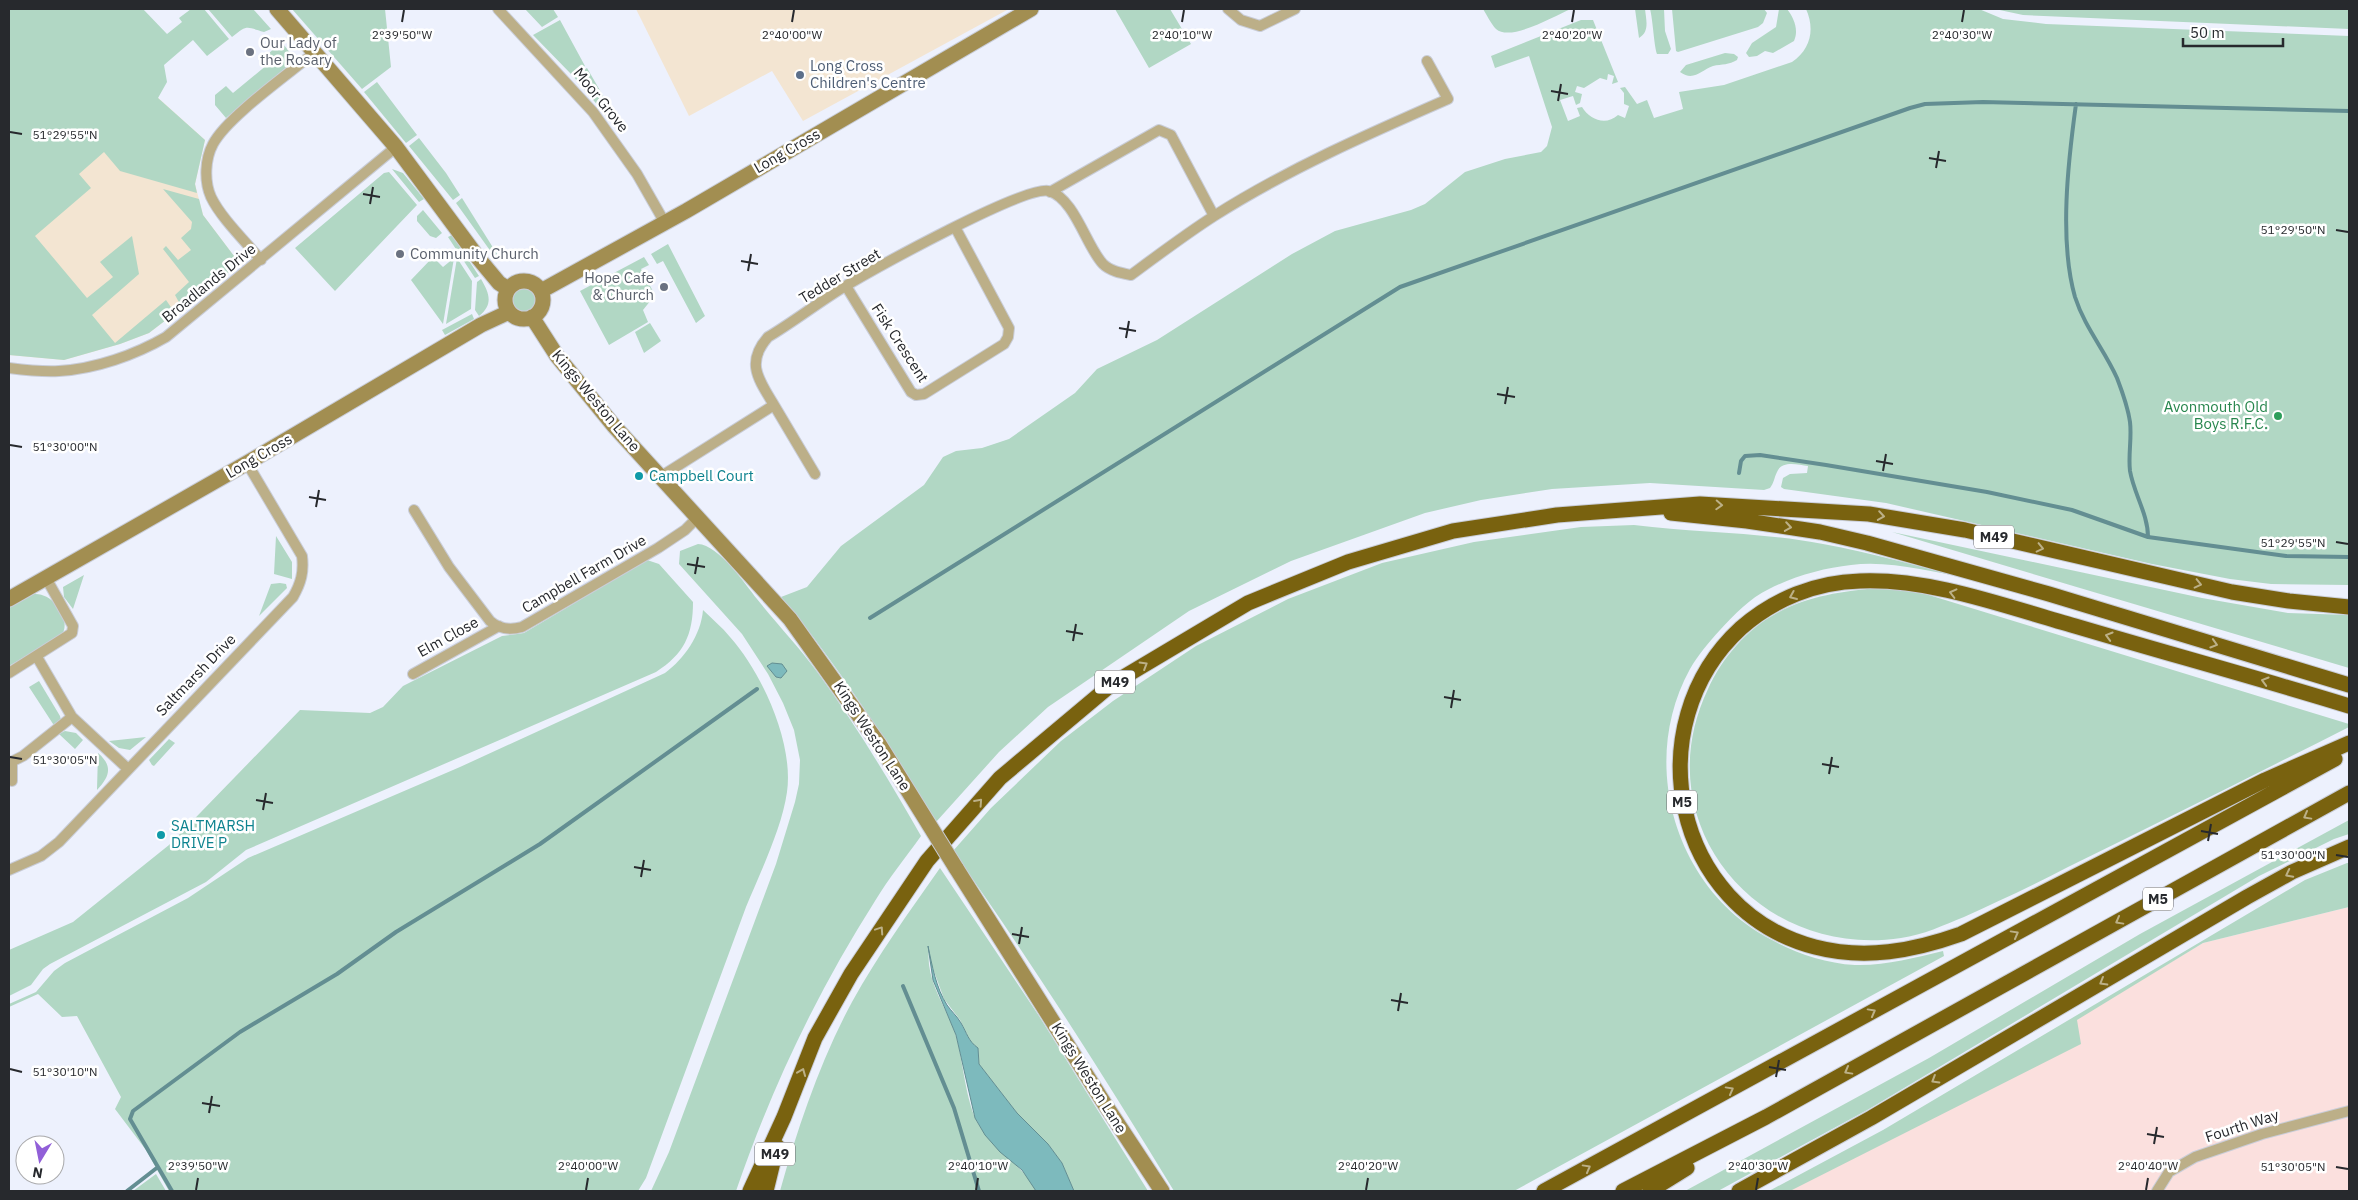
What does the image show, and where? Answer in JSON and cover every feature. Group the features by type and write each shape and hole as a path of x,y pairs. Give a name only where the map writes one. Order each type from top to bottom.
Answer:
{"highway":[{"name":"M49","path":"766,1191 784,1117 815,1038 851,974 927,861 1000,778 1112,684 1248,603 1348,562 1453,531 1557,515 1700,504 1868,514 1965,530 2232,592 2289,601 2349,607"},
{"path":"1635,510 1747,521 1820,532 1857,541 2049,594 2349,685"},
{"name":"M5","path":"2349,706 2041,616 1922,585 1859,580 1828,584 1789,597 1752,619 1721,650 1707,668 1695,691 1682,735 1679,760 1682,800 1693,837 1715,878 1742,907 1776,932 1815,947 1856,954 1878,954 1908,950 1961,934 2265,780 2349,743"},
{"name":"M5","path":"1544,1191 2349,751"},
{"name":"M5","path":"1623,1191 1766,1117 2349,793"},
{"path":"1739,1191 1871,1118 2247,897 2292,872 2349,847"},
{"path":"750,1191 784,1117"},
{"path":"1650,1191 1766,1117"}],"street":[{"path":"277,9 396,147 478,258 499,283 508,289"},
{"name":"Moor Grove","path":"498,9 569,84 609,132 637,174 665,223"},
{"name":"Long Cross","path":"541,291 665,223 1031,9"},
{"path":"1228,9 1241,20 1260,26 1295,9"},
{"path":"261,260 210,196 207,174 209,155 216,139 230,123 315,52"},
{"path":"1214,216 1171,135 1160,130 1050,192 1066,203 1104,265 1119,273 1130,275 1214,216 1282,177 1349,143 1448,99 1427,61"},
{"name":"Broadlands Drive","path":"9,368 66,370 106,362 152,345 177,329 396,147"},
{"name":"Tedder Street","path":"815,474 756,372 755,358 760,346 768,338 846,286 955,227 1036,191 1050,192"},
{"name":"Fisk Crescent","path":"846,286 911,392 916,395 924,394 1004,344 1008,337 1009,328 955,227"},
{"path":"522,281 533,283 541,291 543,297 541,309 532,317 520,319 509,312 505,301 508,289 522,281"},
{"name":"Long Cross","path":"9,599 247,463 467,333 509,312"},
{"name":"Kings Weston Lane","path":"532,317 557,356 614,426 660,477 699,516 790,620 879,744 1104,1103 1162,1191"},
{"path":"660,477 774,405"},
{"name":"Saltmarsh Drive","path":"9,870 28,863 51,848 293,596 299,586 303,567 302,556 247,463"},
{"path":"414,510 449,567 490,621 499,626"},
{"name":"Campbell Farm Drive","path":"499,626 511,629 522,627 658,548 685,530 699,516"},
{"path":"9,673 70,636 73,626 46,578"},
{"name":"Elm Close","path":"413,674 499,626"},
{"path":"37,657 72,717 127,768"},
{"path":"12,781 10,763 72,717"},
{"name":"Fourth Way","path":"2157,1191 2169,1172 2195,1157 2262,1134 2349,1111"}],"shaded area":[{"path":"9,9 96,42 205,140 195,184 203,215 234,256 233,269 149,333 120,344 64,360 9,355"},
{"path":"9,9 143,9 167,34 182,22 179,18 191,9 204,9 229,39 207,56 193,40 164,65 167,82 158,98 205,140 195,184 197,193 120,171 104,152 79,174 91,188 35,236 87,298 113,277 100,262 132,236 139,274 92,315 115,343 166,300 175,313 149,333 120,344 64,360 9,355"},
{"path":"208,9 253,9 271,29 264,32 244,28 232,37"},
{"path":"292,9 385,9 391,67 362,89"},
{"path":"525,9 553,9 558,17 542,27"},
{"path":"636,9 1007,10 803,121 772,71 689,116"},
{"path":"1115,9 1170,9 1191,44 1149,68"},
{"path":"1483,9 1571,9 1533,27 1503,32 1496,29"},
{"path":"1635,9 1645,9 1646,29 1639,38"},
{"path":"1650,9 1664,9 1665,31 1671,49 1668,54 1657,54"},
{"path":"1672,9 1764,9 1767,13 1763,23 1758,27 1678,52 1676,51"},
{"path":"1779,9 1787,9 1794,20 1796,33 1794,41 1773,53 1765,51 1757,56 1749,57 1746,53 1752,43 1776,27"},
{"path":"1806,9 1979,9 2003,19 2046,24 2349,36 2349,585 2271,584 2230,579 2152,564 1886,503 1784,489 1781,487 1783,478 1790,474 1807,473 1808,466 1795,464 1779,468 1770,488 1764,490 1650,483 1552,489 1481,500 1425,513 1291,561 1189,611 1048,707 999,752 936,822 843,678 781,597 807,587 841,546 924,485 943,457 956,451 982,448 1009,439 1075,393 1097,369 1157,340 1292,254 1335,231 1411,210 1425,204 1465,172 1505,159 1541,152 1547,146 1552,127 1529,56 1495,68 1491,56 1581,20 1593,20 1618,82 1612,84 1614,76 1608,74 1607,80 1600,78 1584,88 1577,86 1575,92 1582,94 1580,103 1576,105 1573,96 1560,100 1568,121 1580,116 1577,108 1582,107 1585,112 1598,120 1608,120 1618,115 1625,118 1629,106 1624,104 1624,93 1620,88 1625,87 1637,104 1647,100 1654,118 1683,109 1679,92 1724,85 1792,62 1803,51 1810,38 1809,16"},
{"path":"1995,9 2349,9 2349,29 2023,15"},
{"path":"560,20 585,66 571,74 533,35"},
{"path":"279,39 292,55 290,64 226,118 215,105 215,95 226,86 233,93 273,60 268,54 276,47 276,41"},
{"path":"1725,53 1734,54 1738,57 1737,60 1728,64 1713,66 1693,76 1680,72 1686,65"},
{"path":"587,68 620,125 616,127 573,76"},
{"path":"377,82 417,135 406,143 364,92"},
{"path":"419,138 460,195 453,200 409,146"},
{"path":"392,169 403,173 424,199 419,202"},
{"path":"389,172 417,205 335,291 295,248 384,173"},
{"path":"163,189 199,199 203,215 234,256 233,269 182,308 175,295 189,282 163,249 166,246 178,260 191,250 181,238 191,229 192,222"},
{"path":"462,198 497,254 494,256 456,203"},
{"path":"423,210 442,233 436,238 430,236 417,221 417,216"},
{"path":"452,235 479,276 475,278 448,237"},
{"path":"668,244 705,316 696,323 663,261 657,264 651,254"},
{"path":"433,257 443,267 454,258 443,324 411,280"},
{"path":"644,257 649,265 641,269 655,295 643,310 648,322 609,345 580,291"},
{"path":"457,258 472,281 471,309 446,324"},
{"path":"481,279 489,298 487,307 479,316 475,310 477,282"},
{"path":"524,288 532,292 536,300 532,308 524,312 516,308 512,300 516,292"},
{"path":"472,314 474,319 445,335 442,330"},
{"path":"650,323 661,341 644,353 635,332"},
{"path":"1634,525 1800,540 1860,552 1968,578 1910,567 1865,564 1841,566 1809,573 1779,584 1762,593 1731,619 1693,664 1675,706 1667,744 1667,783 1675,820 1689,856 1710,889 1737,917 1780,944 1800,953 1832,962 1855,965 1877,964 1943,951 1944,956 1514,1191 1174,1191 1011,934 953,851 991,808 1061,741 1113,701 1196,646 1288,599 1382,563 1474,542 1581,527"},
{"path":"1892,532 2202,598 2288,613 2349,615 2349,668"},
{"path":"276,536 292,562 292,579 274,574"},
{"path":"698,544 714,551 731,566 811,663 859,733 921,836 875,901 815,1006 764,1115 736,1191 651,1191 669,1152 776,864 799,784 800,760 794,730 768,674 742,634 679,564 680,551"},
{"path":"647,560 659,564 693,602 693,614 685,643 674,658 656,672 246,850 206,882 50,964 43,969 31,985 9,996 9,950 73,922 169,845 300,710 370,713 383,707 403,686 502,636 524,633"},
{"path":"84,575 73,609 64,597 63,587"},
{"path":"271,584 286,584 287,588 259,616"},
{"path":"1878,588 1919,592 2349,724 2349,727 2029,887 1964,917 1917,935 1901,938 1849,939 1802,927 1760,904 1727,872 1703,832 1691,788 1692,739 1708,689 1720,666 1736,645 1756,627 1777,613 1813,598"},
{"path":"34,594 41,595 54,602 63,616 64,630 61,636 9,666 9,608"},
{"path":"703,610 724,630 742,652 764,689 773,710 786,752 787,792 776,835 746,907 646,1178 638,1191 169,1191 146,1150 115,1109 121,1097 77,1016 62,1017 38,994 9,1007 9,1004 36,992 54,971 65,963 188,898 248,858 460,767 665,673 679,661 690,646 699,628"},
{"path":"772,663 782,664 787,671 781,678 776,677 767,666"},
{"path":"39,681 60,716 61,720 55,727 29,687"},
{"path":"65,731 76,733 83,740 75,749 59,734"},
{"path":"146,737 130,750 119,748 109,741"},
{"path":"169,739 175,743 154,766 152,765 149,760"},
{"path":"98,753 106,762 108,771 105,780 97,790"},
{"path":"2349,820 2349,834 2334,839 2259,876 1869,1109 1718,1191 1685,1191 1929,1058 2140,934"},
{"path":"2349,863 2349,907 2203,943 2077,1020 2081,1044 1790,1191 1769,1191 1883,1130 2305,880"},
{"path":"940,868 1039,1016 1148,1191 1074,1191 1062,1163 1048,1144 1017,1113 979,1064 978,1048 971,1043 960,1020 944,999 931,963 929,949 930,972 933,983 956,1036 968,1094 975,1116 985,1134 1024,1173 1036,1191 780,1191 811,1095 840,1024 883,951"},
{"path":"2349,907 2349,1191 1789,1191 2203,943"},
{"path":"928,946 940,991 970,1040 978,1048 979,1064 1017,1113 1048,1144 1062,1163 1074,1191 1036,1191 1022,1170 1000,1152 985,1135 975,1118 956,1035 933,980"},
{"path":"156,1174 166,1191 133,1191"}],"waterway":[{"path":"870,618 1400,287 1910,108 1925,104 1983,102 2349,111"},
{"path":"1739,473 1741,461 1745,456 1760,455 1826,465 1987,492 2072,510 2148,537 2146,520 2130,471 2130,428 2125,400 2112,367 2089,329 2079,308 2070,275 2067,251 2066,201 2076,104"},
{"path":"2148,537 2286,556 2349,557"},
{"path":"172,1191 130,1119 133,1111 240,1032 337,974 396,932 540,844 757,689"},
{"path":"903,986 954,1108 979,1191"},
{"path":"127,1191 158,1167"}],"place":[{"name":"Our Lady of the Rosary","path":"250,52"},
{"name":"Long Cross Children's Centre","path":"800,75"},
{"name":"Community Church","path":"400,254"},
{"name":"Hope Cafe & Church","path":"664,287"},
{"name":"Avonmouth Old Boys R.F.C.","path":"2278,416"},
{"name":"Campbell Court","path":"639,476"},
{"name":"SALTMARSH DRIVE P","path":"161,835"}]}
